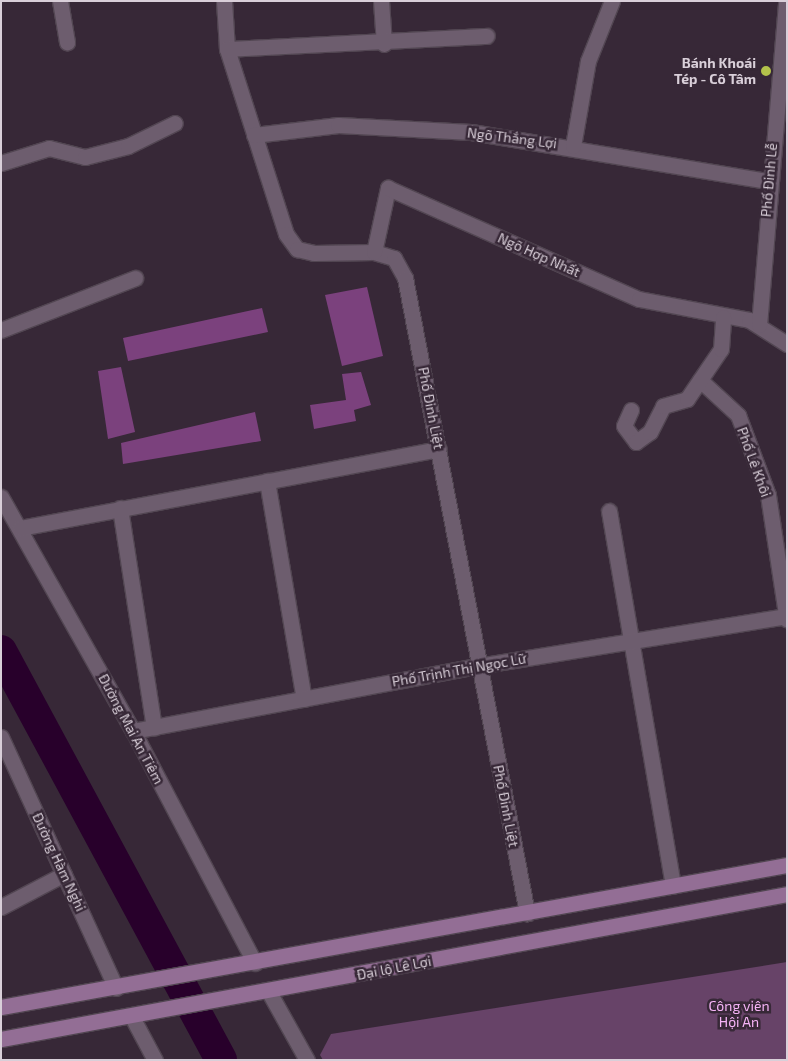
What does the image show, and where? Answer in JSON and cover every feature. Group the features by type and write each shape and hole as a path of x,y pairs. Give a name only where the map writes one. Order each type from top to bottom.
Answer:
{"main road":[{"path":"1,1007 141,984 787,865"},
{"name":"Đại lộ Lê Lợi","path":"1,1040 261,994 787,894"}],"street":[{"path":"60,1 67,42"},
{"name":"Phố Đinh Liệt","path":"224,1 227,49 286,234 297,249 314,253 374,252 394,258 405,278 439,449 478,666 527,913"},
{"path":"381,1 384,44"},
{"path":"573,146 588,61 612,1"},
{"name":"Phố Đinh Lễ","path":"758,325 768,181 786,1"},
{"path":"227,49 384,44 487,36"},
{"path":"1,164 49,148 84,157 128,146 175,123"},
{"name":"Ngõ Thắng Lợi","path":"254,134 338,125 396,126 573,146 768,181"},
{"name":"Ngõ Hợp Nhất","path":"374,252 388,188 639,299 758,325"},
{"path":"1,330 135,278"},
{"path":"631,410 624,426 636,442 650,432 663,406 687,399 721,349 723,317"},
{"path":"758,325 787,344"},
{"name":"Phố Lê Khôi","path":"700,380 738,415 768,495 786,618"},
{"path":"20,528 439,449"},
{"path":"267,481 304,699"},
{"name":"Đường Mai An Tiêm","path":"1,497 133,731 249,964"},
{"path":"120,508 154,727"},
{"path":"609,511 629,642 673,886"},
{"name":"Phố Trịnh Thị Ngọc Lữ","path":"133,731 478,666 786,618"},
{"name":"Đường Hàm Nghi","path":"1,737 5,754 64,874 116,988"},
{"path":"1,907 64,874"},
{"path":"261,994 307,1060"},
{"path":"132,1017 155,1060"}],"green space":[{"name":"Công viên Hội An","path":"787,962 787,1060 323,1060 320,1055 331,1034"}],"building":[{"path":"367,287 383,356 342,366 325,295"},
{"path":"262,308 268,332 128,361 123,338"},
{"path":"121,367 135,432 108,439 98,371"},
{"path":"361,372 371,405 354,410 356,421 314,429 310,405 346,400 342,374"},
{"path":"255,412 261,441 123,464 121,443"}],"waterway":[{"path":"1,651 221,1060"}],"place":[{"name":"Bánh Khoái Tép - Cô Tâm","path":"766,71"}]}
